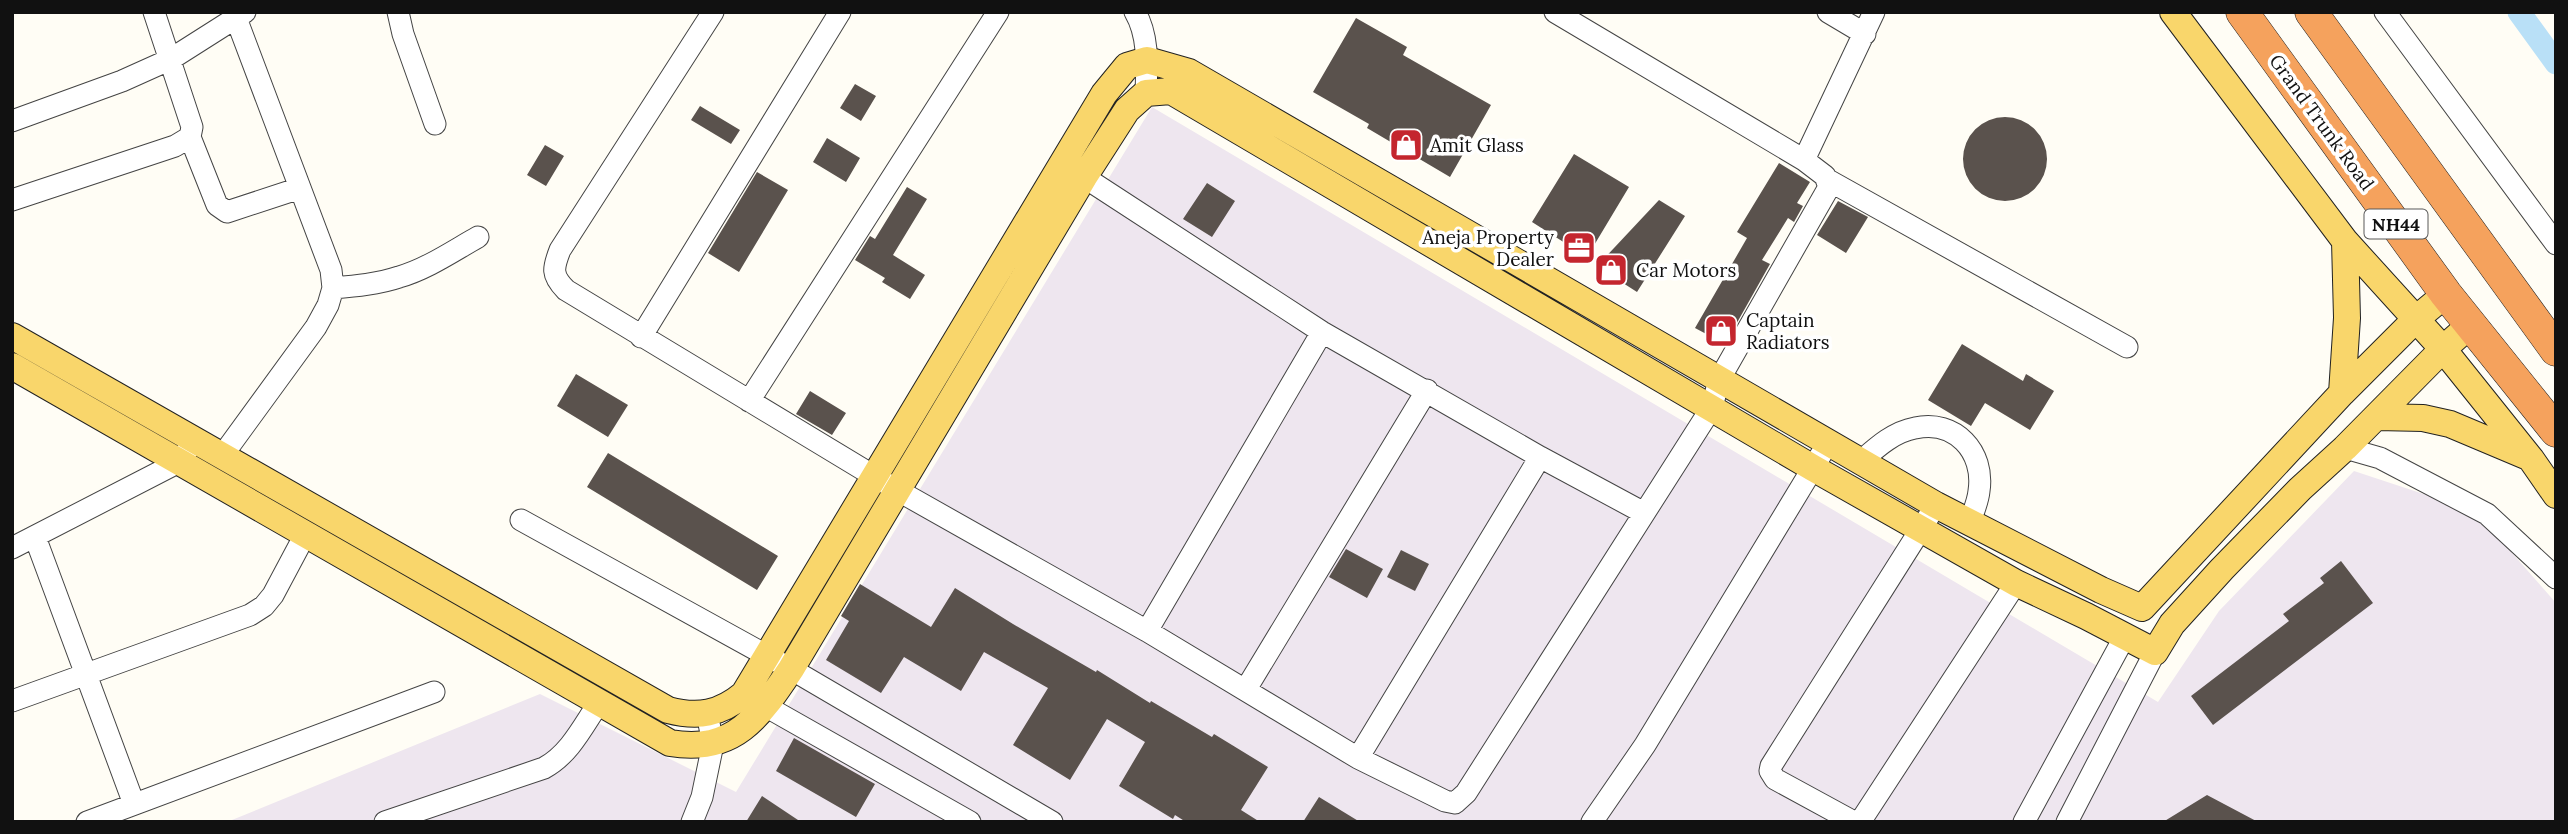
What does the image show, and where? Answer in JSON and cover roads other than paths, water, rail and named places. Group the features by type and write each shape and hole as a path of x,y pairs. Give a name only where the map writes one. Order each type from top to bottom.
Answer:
{"highway":[{"name":"Grand Trunk Road","path":"2242,12 2446,293 2556,431"},
{"name":"NH44","path":"2311,12 2556,350"}],"main road":[{"path":"2173,12 2345,242 2443,349 2531,458 2556,495"},
{"path":"12,366 670,743 691,747 713,744 739,733 755,700 766,656 1104,94 1127,66 1147,60 1189,72 1936,505 2172,624"},
{"path":"12,336 668,710 685,714 706,713 755,700 791,669 1084,177 1127,110 1146,93 1171,91 1813,468 2017,583 2155,653 2172,624 2300,489 2470,324"},
{"path":"2342,393 2347,318 2345,242"},
{"path":"2125,636 2142,608 2342,393 2446,293"},
{"path":"2377,417 2423,418 2450,424 2531,458"}],"street":[{"path":"154,12 192,127 190,137 217,205 227,212 300,188"},
{"path":"398,12 403,34 435,124"},
{"path":"713,12 560,250 554,272 557,281 566,290 641,337 897,490 1147,631 1358,758 1445,801 1455,803 1712,407 1719,380 1826,192 1828,180"},
{"path":"641,337 840,12"},
{"path":"750,401 998,12"},
{"path":"1135,12 1143,27 1147,60 1146,93"},
{"path":"1555,12 1804,160 1828,180 2127,347"},
{"path":"1828,12 1865,34"},
{"path":"1804,160 1874,12"},
{"path":"2385,12 2556,244"},
{"path":"12,121 109,86 171,59 241,15 300,188 323,244 333,288 328,305 316,327 222,456"},
{"path":"12,201 175,146 190,137"},
{"path":"1084,177 1322,332 1644,513"},
{"path":"333,288 374,284 401,277 428,266 478,237"},
{"path":"1147,631 1322,332"},
{"path":"1246,689 1427,390"},
{"path":"1860,461 1884,441 1915,428 1942,428 1967,442 1979,463 1979,491 1970,522"},
{"path":"12,548 178,462 195,440"},
{"path":"1592,822 1645,746 1828,443"},
{"path":"2344,448 2380,458 2487,514 2556,578"},
{"path":"1358,758 1541,457"},
{"path":"1854,822 1774,779 1771,766 1936,505"},
{"path":"521,520 791,669 1052,822"},
{"path":"12,701 250,615 264,606 273,595 306,533"},
{"path":"35,537 134,804"},
{"path":"1860,822 2017,583"},
{"path":"2024,822 2125,636"},
{"path":"2067,822 2155,653"},
{"path":"87,822 434,692"},
{"path":"755,700 970,822"},
{"path":"385,822 544,768 558,760 600,701"},
{"path":"692,822 702,797 713,744 706,713"}],"waterway":[{"path":"2519,12 2556,63"}],"place":[{"name":"Amit Glass","path":"1406,145"},
{"name":"Aneja Property Dealer","path":"1579,248"},
{"name":"Car Motors","path":"1611,270"},
{"name":"Captain Radiators","path":"1721,331"}]}
